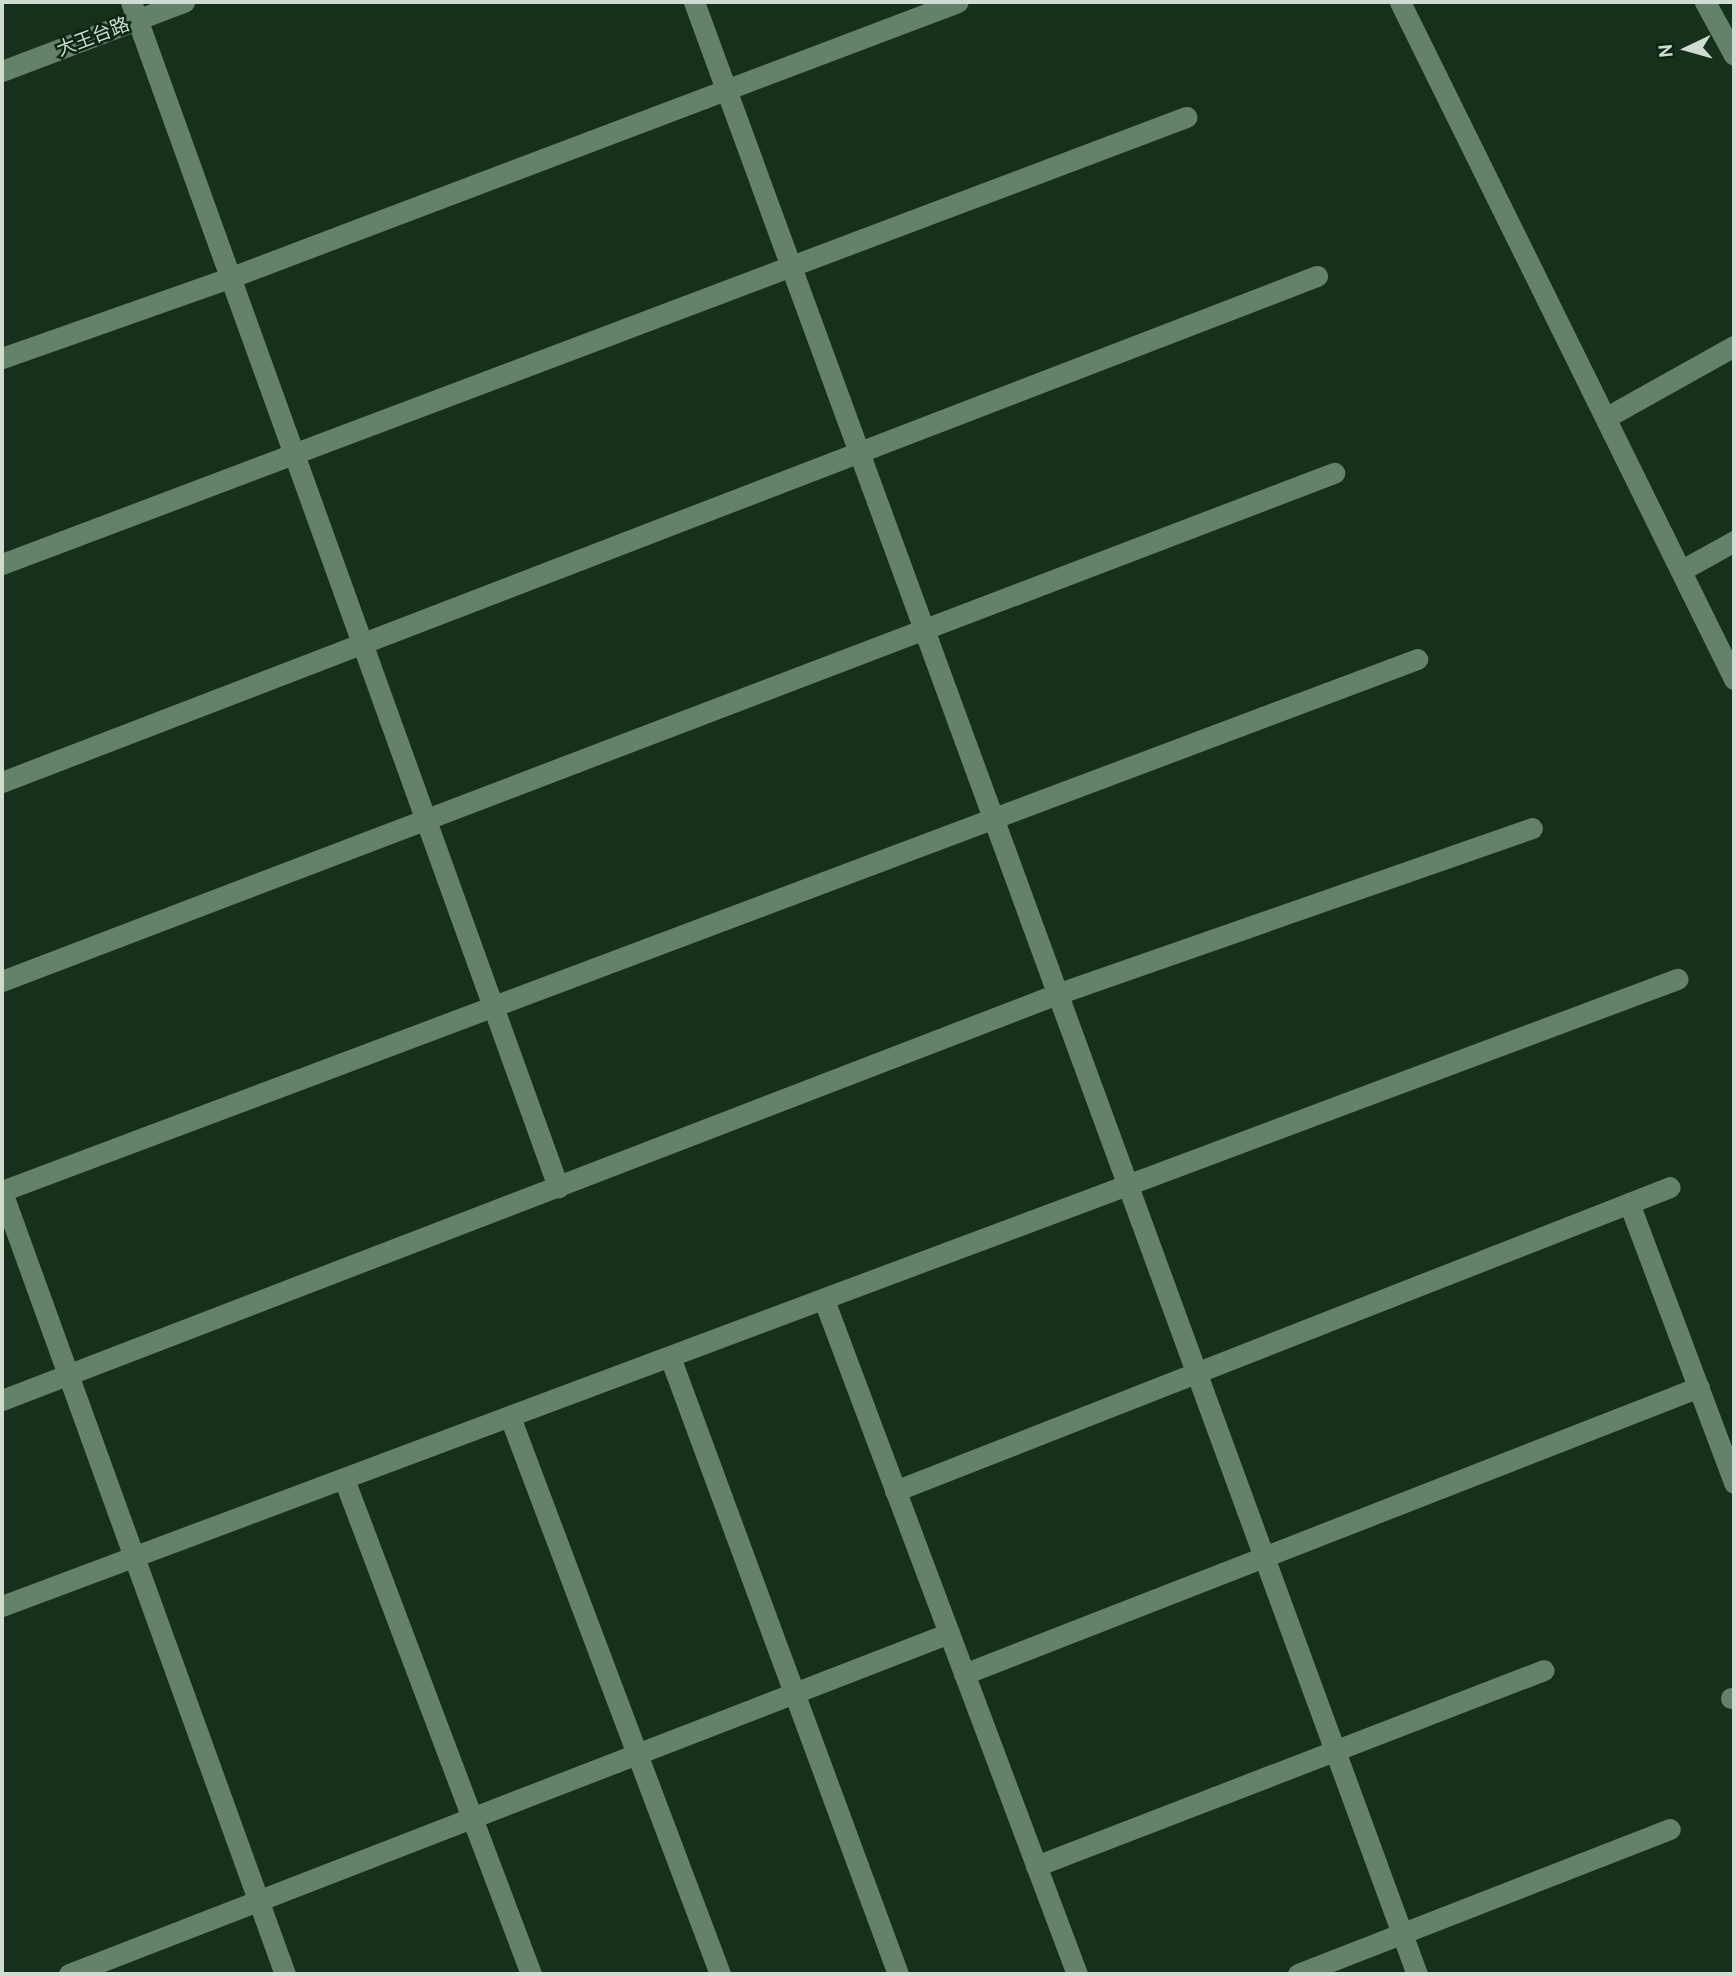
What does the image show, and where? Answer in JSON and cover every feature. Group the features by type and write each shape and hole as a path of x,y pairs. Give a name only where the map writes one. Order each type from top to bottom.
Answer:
{"street":[{"name":"大王台路","path":"2,71 134,11 184,2"},
{"path":"694,2 1417,1974"},
{"path":"2,358 229,278 958,2"},
{"path":"1400,2 1734,679"},
{"path":"1705,2 1728,27 1734,55"},
{"path":"134,11 291,455 558,1187"},
{"path":"2,564 792,268 1186,117"},
{"path":"2,782 1317,276"},
{"path":"1607,418 1734,346"},
{"path":"2,981 1334,473"},
{"path":"1682,570 1734,541"},
{"path":"285,1974 2,1191 992,816 1418,659"},
{"path":"2,1400 1057,994 1532,828"},
{"path":"2,1606 1677,979"},
{"path":"895,1491 1195,1370 1671,1187"},
{"path":"1629,1203 1699,1387 1730,1459 1734,1483"},
{"path":"824,1300 1036,1867 1068,1972"},
{"path":"670,1357 898,1974"},
{"path":"964,1674 1699,1387"},
{"path":"510,1417 720,1974"},
{"path":"344,1479 531,1974"},
{"path":"69,1974 949,1633"},
{"path":"1036,1867 1544,1670"},
{"path":"1297,1974 1670,1829"}]}
